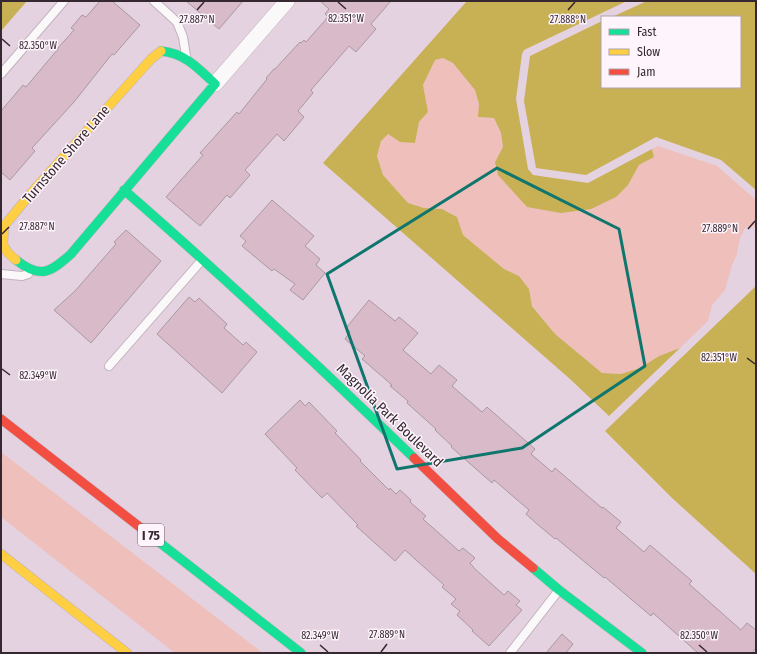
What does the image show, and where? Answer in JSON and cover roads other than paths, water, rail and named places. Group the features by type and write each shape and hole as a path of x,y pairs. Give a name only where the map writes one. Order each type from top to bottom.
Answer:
{"main road":[{"name":"Turnstone Shore Lane","path":"36,272 25,267 8,253 3,245 4,226 32,192 151,59 161,51 169,51 187,58 215,84"},
{"path":"36,272 48,271 59,265 70,254 215,84"},
{"name":"Magnolia Park Boulevard","path":"124,190 203,259 301,349 498,539 559,590 642,653"},
{"name":"I 75","path":"1,419 301,653"},
{"path":"1,554 127,653"}],"street":[{"path":"215,84 287,1"}],"lane":[{"path":"1,74 64,1"},
{"path":"154,1 177,22 183,37 187,58"},
{"path":"109,366 203,259"},
{"path":"1,274 22,276 36,272"},
{"path":"510,653 559,590"}]}
